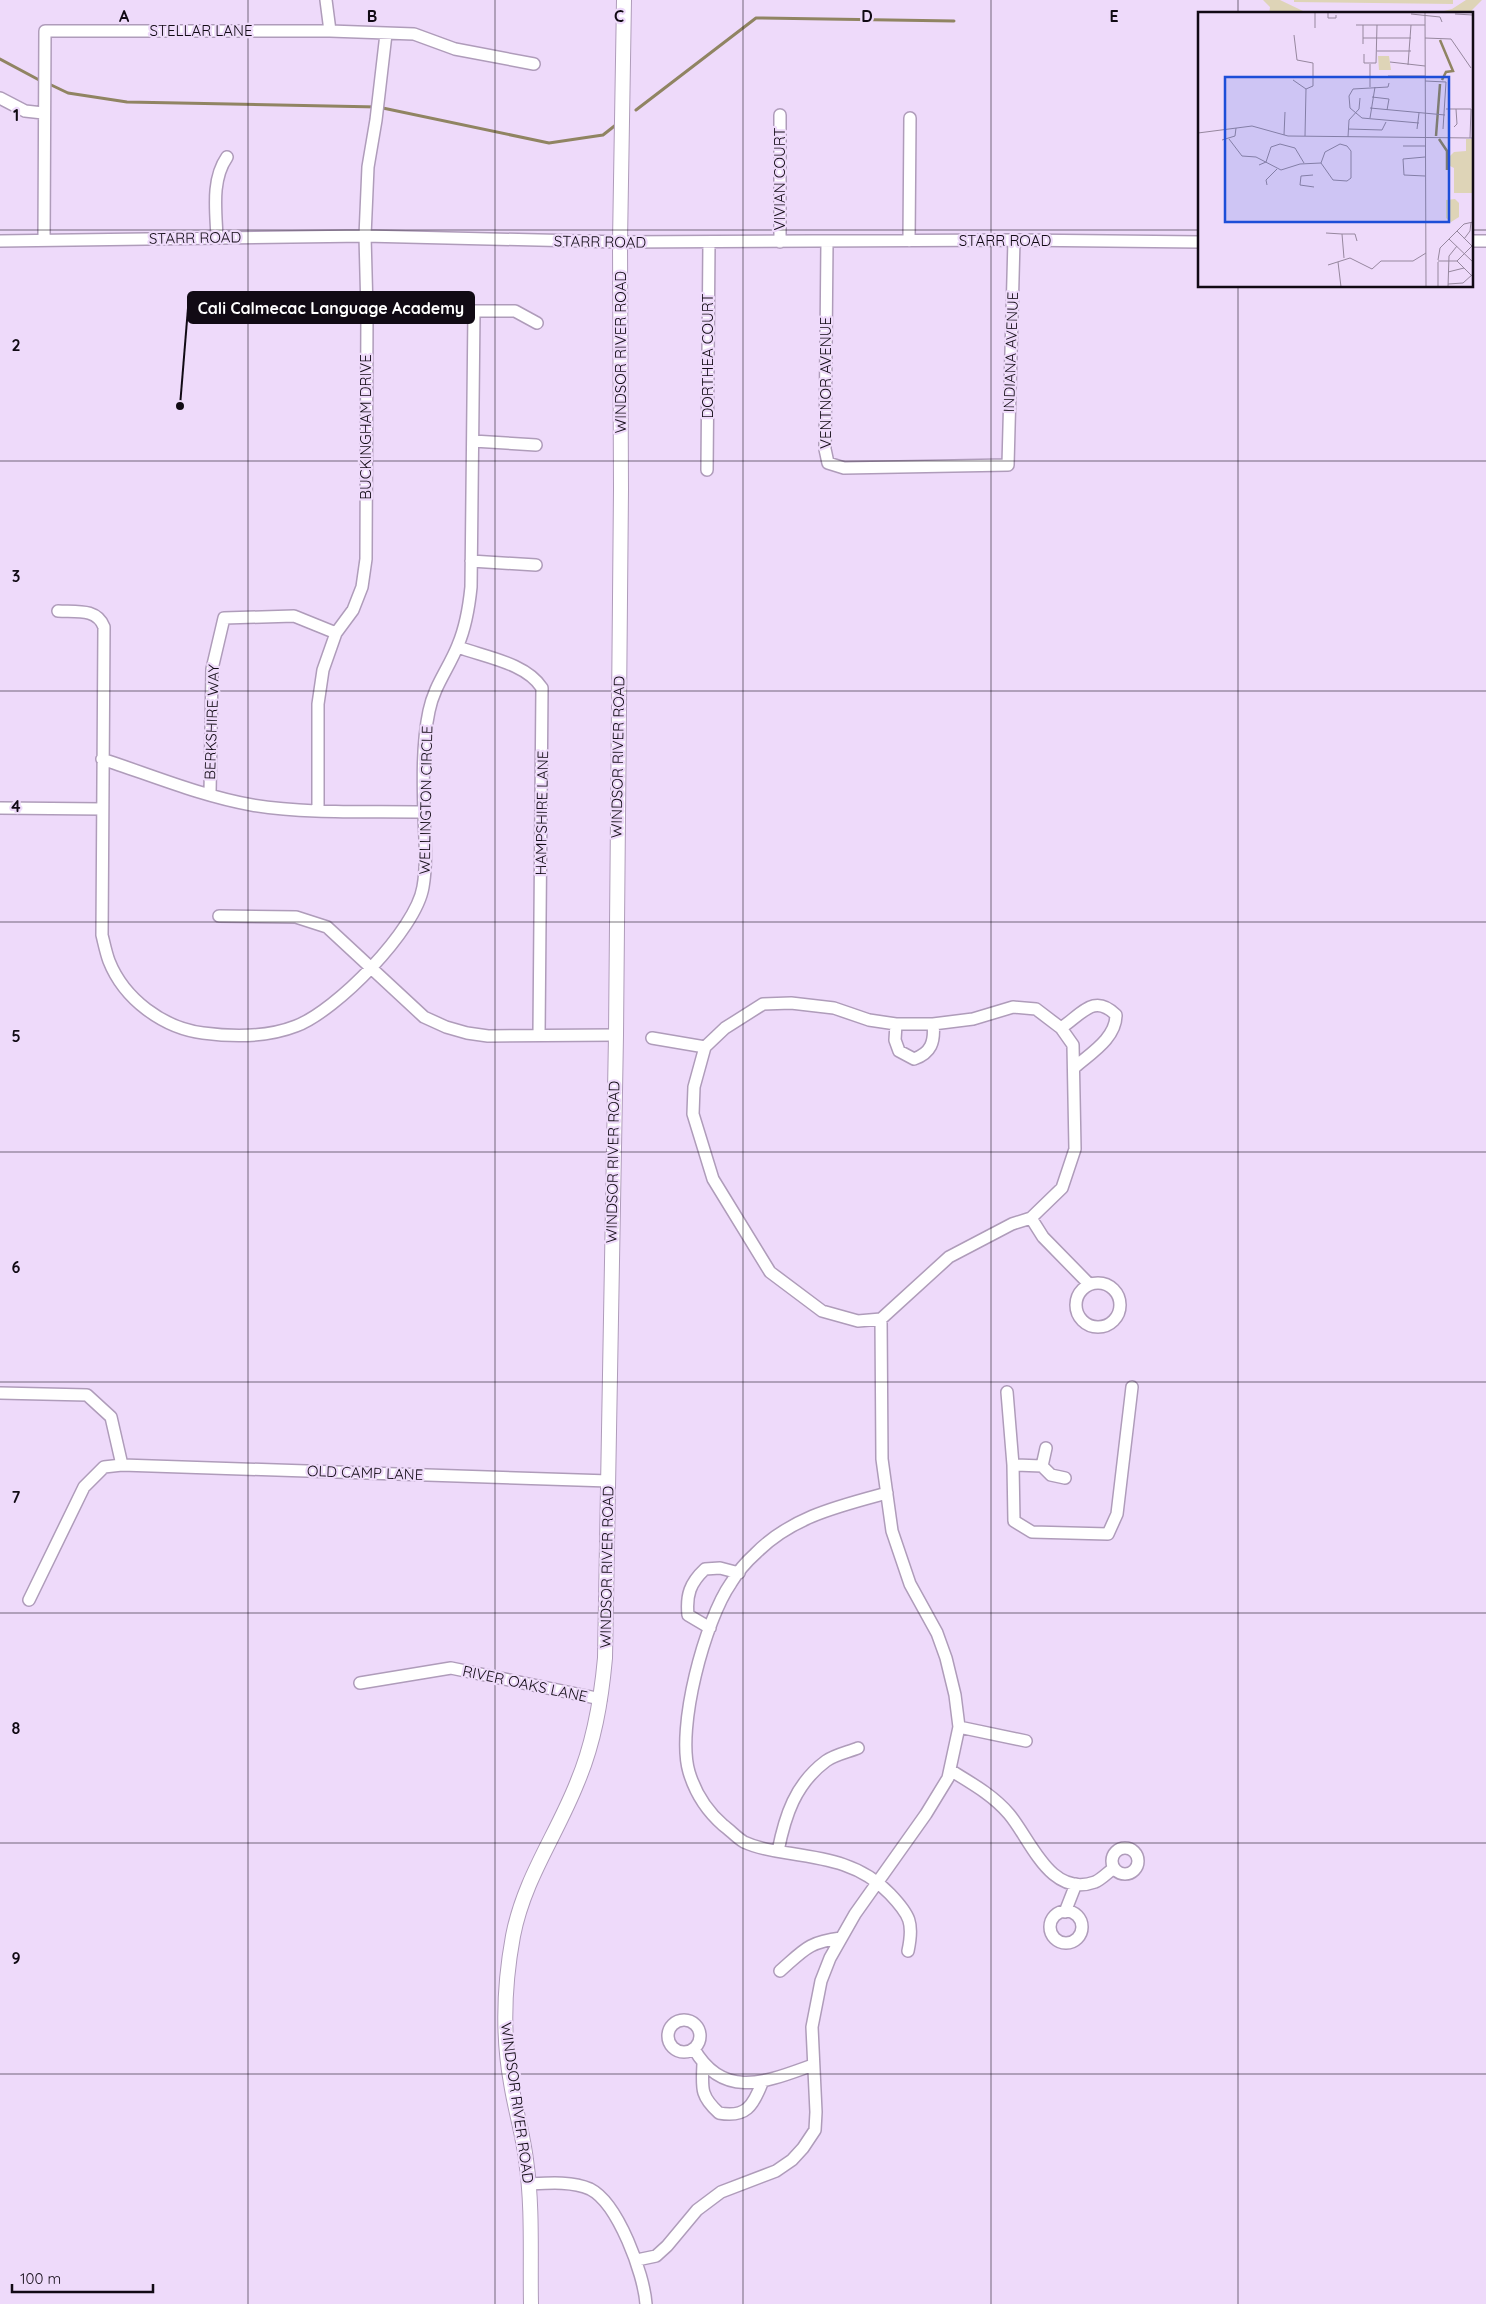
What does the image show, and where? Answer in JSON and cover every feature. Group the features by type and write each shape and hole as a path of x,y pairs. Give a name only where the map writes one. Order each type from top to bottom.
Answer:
{"main road":[{"name":"WINDSOR RIVER ROAD","path":"530,2304 529,2184 507,2053 504,2021 508,1965 513,1934 534,1869 580,1776 588,1755 601,1699 605,1649 616,1034 621,489 620,242 624,0"}],"street":[{"path":"326,0 330,31"},
{"name":"STELLAR LANE","path":"44,240 43,113 45,31 330,31 414,34 456,49 534,64"},
{"name":"BUCKINGHAM DRIVE","path":"318,810 320,687 323,670 336,633 353,610 362,587 366,559 367,311 365,236 368,167 376,120 386,34"},
{"path":"0,98 25,111 43,113"},
{"name":"VIVIAN COURT","path":"780,115 780,242"},
{"path":"909,241 910,118"},
{"path":"216,238 217,181 222,164 227,157"},
{"name":"STARR ROAD","path":"0,240 365,236 709,243 1014,240 1198,242"},
{"name":"INDIANA AVENUE","path":"1008,465 1014,240"},
{"name":"VENTNOR AVENUE","path":"827,242 825,449 828,463 844,468 1008,465"},
{"name":"DORTHEA COURT","path":"707,470 709,243"},
{"path":"367,311 516,311 538,323"},
{"name":"WELLINGTON CIRCLE","path":"58,611 94,613 101,618 104,627 102,935 109,960 121,983 135,998 169,1024 190,1031 213,1034 255,1034 296,1026 316,1016 334,1003 371,966 406,926 423,890 426,870 424,812 426,735 429,711 435,690 458,647 469,607 474,311"},
{"path":"473,441 536,444"},
{"path":"471,561 536,565"},
{"name":"BERKSHIRE WAY","path":"210,794 212,669 224,618 294,616 336,633"},
{"name":"HAMPSHIRE LANE","path":"458,647 524,670 534,677 542,688 539,1034"},
{"path":"102,759 210,794 253,805 318,810 424,812"},
{"path":"0,808 102,809"},
{"path":"219,916 296,917 327,926 424,1016 446,1027 488,1036 616,1034"},
{"path":"791,1003 834,1008 869,1020 896,1024 933,1024 973,1019 1013,1007 1036,1009 1061,1028 1072,1045 1075,1067 1075,1149 1062,1188 1031,1218 1012,1224 949,1257 881,1320 858,1321 822,1311 770,1272 713,1179 693,1114 694,1087 705,1047 725,1028 763,1004 791,1003"},
{"path":"1061,1028 1092,1005 1099,1004 1109,1008 1116,1015 1116,1025 1108,1038 1075,1067"},
{"path":"896,1024 895,1040 899,1051 914,1059 924,1056 930,1049 934,1035 933,1024"},
{"path":"652,1038 705,1047"},
{"path":"1031,1218 1042,1237 1089,1284"},
{"path":"636,2260 656,2256 667,2246 697,2210 720,2192 776,2171 792,2160 815,2130 816,2112 812,2065 812,2026 821,1980 855,1914 926,1814 948,1778 959,1726 955,1695 946,1658 937,1633 910,1584 892,1531 882,1458 881,1320"},
{"path":"1007,1392 1014,1521 1032,1532 1108,1534 1117,1514 1132,1387"},
{"path":"0,1393 87,1395 111,1417 122,1465"},
{"path":"1042,1466 1046,1448"},
{"name":"OLD CAMP LANE","path":"29,1600 84,1487 104,1467 122,1465 609,1481"},
{"path":"1012,1465 1042,1466 1051,1475 1065,1478"},
{"path":"887,1493 826,1509 797,1522 756,1553 739,1573 730,1584 703,1647 685,1739 689,1771 701,1800 722,1824 743,1841 778,1851 830,1859 847,1864 878,1881 903,1907 910,1919 912,1932 908,1951"},
{"path":"710,1628 688,1615 687,1602 689,1590 696,1578 705,1569 720,1568 739,1573"},
{"name":"RIVER OAKS LANE","path":"360,1684 451,1668 601,1699"},
{"path":"959,1726 1026,1741"},
{"path":"778,1851 785,1816 794,1796 826,1761 858,1748"},
{"path":"950,1770 986,1793 1008,1813 1040,1860 1056,1876 1076,1884 1096,1882 1114,1868"},
{"path":"1065,1912 1076,1884"},
{"path":"780,1971 810,1944 841,1938"},
{"path":"694,2049 703,2064 716,2074 738,2082 762,2083 812,2065"},
{"path":"703,2064 702,2091 704,2098 719,2113 737,2114 745,2110 755,2102 762,2083"},
{"path":"529,2184 573,2184 590,2190 605,2202 636,2260 646,2304"}],"shaded area":[{"path":"1263,0 1280,0 1303,11 1370,12 1269,12 1270,7"},
{"path":"1294,0 1453,0 1453,4 1294,2"},
{"path":"1466,0 1482,0 1470,12 1440,12 1452,9"}],"waterway":[{"path":"636,110 756,18 954,21"},
{"path":"0,59 41,81"},
{"path":"47,83 68,93 127,102 378,107 549,143 603,135 617,124"}],"place":[{"name":"Cali Calmecac Language Academy","path":"180,406"}]}
